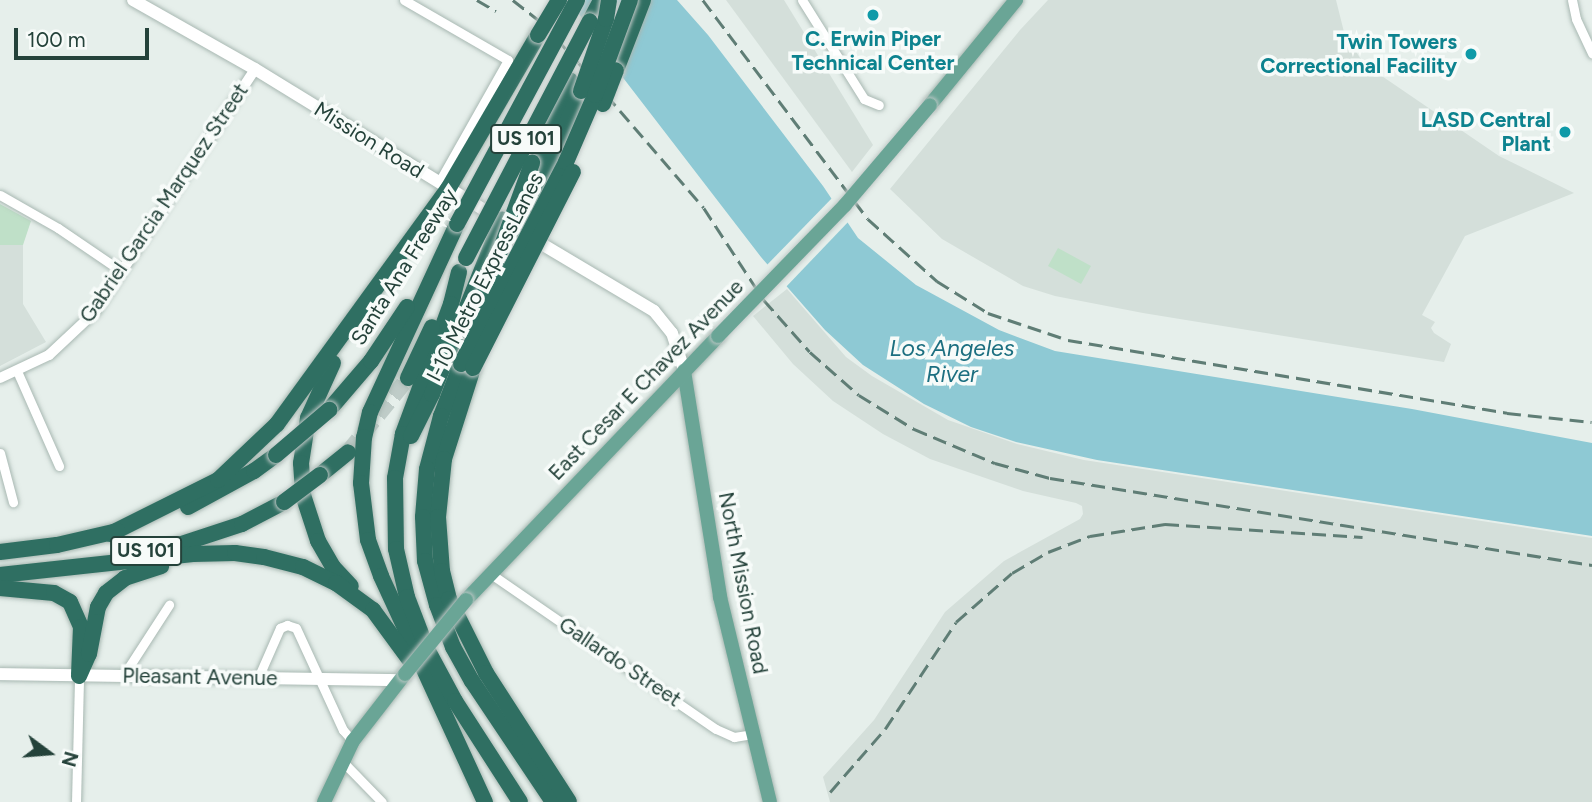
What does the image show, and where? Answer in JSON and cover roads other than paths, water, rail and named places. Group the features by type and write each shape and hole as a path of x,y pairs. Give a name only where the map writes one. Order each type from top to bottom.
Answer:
{"highway":[{"path":"455,737 399,643 333,567 318,541 303,495 301,463 308,418 325,376 559,0"},
{"name":"Santa Ana Freeway","path":"0,552 57,545 110,534 170,515 210,498 276,455 329,410 401,319 445,237 457,224 577,0"},
{"name":"Santa Ana Freeway","path":"408,378 462,265 601,0"},
{"path":"519,230 581,91 606,19 609,0"},
{"name":"I-10 Metro ExpressLanes","path":"569,802 486,673 453,610 442,571 438,542 440,487 467,366 566,162 596,95 631,0"},
{"name":"I-10 Metro ExpressLanes","path":"553,802 472,681 453,647 437,605 425,561 423,517 427,469 441,416 572,174 643,0"},
{"path":"467,366 492,267 532,163 570,80 590,22"},
{"path":"394,503 415,426 432,394 502,220"},
{"path":"457,224 370,412 364,437 361,484 368,540 381,576 485,802"},
{"path":"110,534 218,480 250,453 277,424 396,263"},
{"path":"462,265 451,304 403,434 394,503 400,572 416,622 455,701 520,802"},
{"name":"US 101","path":"0,568 164,549 242,524 284,502 348,452"},
{"path":"0,575 193,554 235,553 303,567 336,583 373,610"},
{"path":"79,676 89,654 98,607 116,584 149,568 235,553"},
{"path":"0,588 54,593 71,602 81,627 77,658 79,676"}],"main road":[{"name":"Mission Road","path":"133,0 255,69 443,186 653,311 672,333 684,371"},
{"name":"East Cesar E Chavez Avenue","path":"324,802 353,741 466,600 845,205 1016,0"},
{"name":"North Mission Road","path":"684,371 720,597 770,802"},
{"name":"Pleasant Avenue","path":"0,674 320,680 402,677"}],"street":[{"path":"404,0 508,60 443,186"},
{"path":"802,0 864,99 879,105"},
{"path":"1572,0 1576,19 1592,54"},
{"name":"Gabriel Garcia Marquez Street","path":"0,378 49,355 73,335 94,312 255,69"},
{"path":"0,195 58,228 121,271"},
{"path":"17,371 59,466"},
{"path":"0,455 13,502"},
{"name":"Gallardo Street","path":"491,574 716,729 734,737 754,734"},
{"path":"123,676 169,606"},
{"path":"258,678 281,628 287,625 296,628 343,730 353,741"},
{"path":"76,802 79,676"},
{"path":"342,761 382,802"}],"water":[{"name":"Los Angeles River","path":"563,0 677,0 708,35 823,186 858,238 916,285 999,330 1055,351 1412,409 1592,443 1592,536 1097,460 1016,442 971,427 924,404 863,365 825,330 761,257 624,79 577,11"}],"tunnel":[{"path":"348,452 408,378"}],"railway":[{"path":"477,0 496,11"},
{"path":"513,0 542,23 579,63 704,208 764,300 810,352 859,395 914,429 995,463 1050,478 1592,565"},
{"path":"703,0 868,219 937,281 988,313 1068,340 1507,413 1592,422"},
{"path":"830,792 885,729 956,622 1012,573 1048,552 1090,536 1165,524 1363,537"}],"place":[{"name":"C. Erwin Piper Technical Center","path":"873,15"},
{"name":"Twin Towers Correctional Facility","path":"1471,54"},
{"name":"LASD Central Plant","path":"1565,132"}]}
